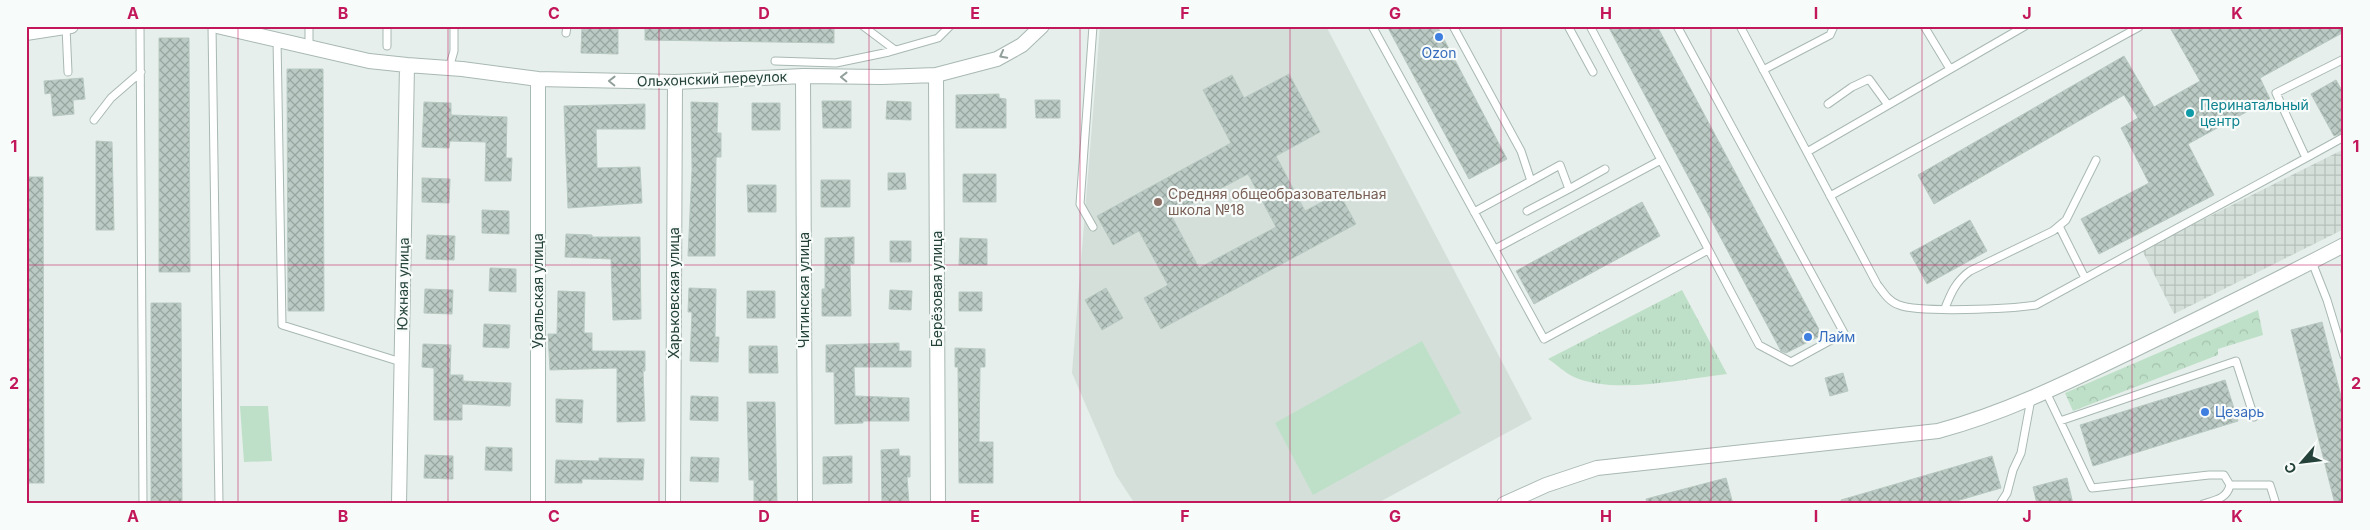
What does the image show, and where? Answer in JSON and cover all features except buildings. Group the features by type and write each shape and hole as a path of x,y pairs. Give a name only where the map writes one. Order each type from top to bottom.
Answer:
{"street":[{"name":"Ольхонский переулок","path":"217,26 241,29 369,60 407,65 538,79 675,82 803,76 882,77 936,75 997,59 1022,45 1042,26"},
{"path":"26,33 69,27"},
{"name":"Южная улица","path":"399,504 407,65"},
{"name":"Берёзовая улица","path":"936,75 938,504"},
{"name":"Читинская улица","path":"803,76 805,504"},
{"name":"Уральская улица","path":"538,79 538,504"},
{"name":"Харьковская улица","path":"673,504 675,82"},
{"path":"1504,504 1546,485 1597,468 1938,431 1964,424 2046,392 2344,245"}],"lane":[{"path":"140,26 143,504"},
{"path":"212,26 219,504"},
{"path":"309,26 309,47"},
{"path":"387,26 387,46"},
{"path":"449,68 454,52 454,26"},
{"path":"863,26 895,50"},
{"path":"775,61 836,63 938,38 950,26"},
{"path":"1093,26 1080,204 1093,227"},
{"path":"1372,26 1544,339 1708,250"},
{"path":"1453,26 1522,151 1531,181"},
{"path":"1568,26 1593,72"},
{"path":"1590,26 1758,345 1791,362 1844,333 1677,26"},
{"path":"1740,26 1877,284 1888,298 1899,305 1945,308 2019,308 2036,305 2344,137"},
{"path":"1764,70 1830,35 1834,26"},
{"path":"1924,26 1950,69"},
{"path":"1807,152 2025,26"},
{"path":"68,72 69,27"},
{"path":"1830,196 2139,27"},
{"path":"277,39 282,325 401,362"},
{"path":"2306,158 2276,93 2344,59"},
{"path":"94,120 111,98 141,72"},
{"path":"1828,104 1852,87 1870,78 1888,105"},
{"path":"1495,249 1661,160"},
{"path":"1945,308 1953,288 1966,274 2059,226 2066,220 2096,160"},
{"path":"1474,212 1560,165 1569,189"},
{"path":"1527,210 1605,169"},
{"path":"2059,226 2085,278"},
{"path":"2312,262 2327,300 2344,356"},
{"path":"2060,421 2236,361 2254,417"},
{"path":"2046,392 2092,488 2224,475 2230,485 2228,492 2221,498 2203,504"},
{"path":"2000,504 2007,493 2013,470 2021,453 2032,398"},
{"path":"2230,485 2270,485 2276,504"}],"shaded area":[{"path":"1100,26 1326,26 1532,419 1376,504 1135,504 1116,475 1072,373"},
{"path":"2344,149 2344,229 2174,314 2142,250"}],"green space":[{"path":"1682,290 1727,374 1649,384 1609,385 1574,377 1548,359"},
{"path":"2258,310 2263,335 2218,349 2218,355 2073,411 2065,393"},
{"path":"1422,341 1461,413 1313,495 1275,423"},
{"path":"240,406 268,406 272,461 244,462"}],"place":[{"name":"Ozon","path":"1439,37"},
{"name":"Перинатальный центр","path":"2190,113"},
{"name":"Средняя общеобразовательная школа №18","path":"1158,202"},
{"name":"Лайм","path":"1808,337"},
{"name":"Цезарь","path":"2205,412"}]}
